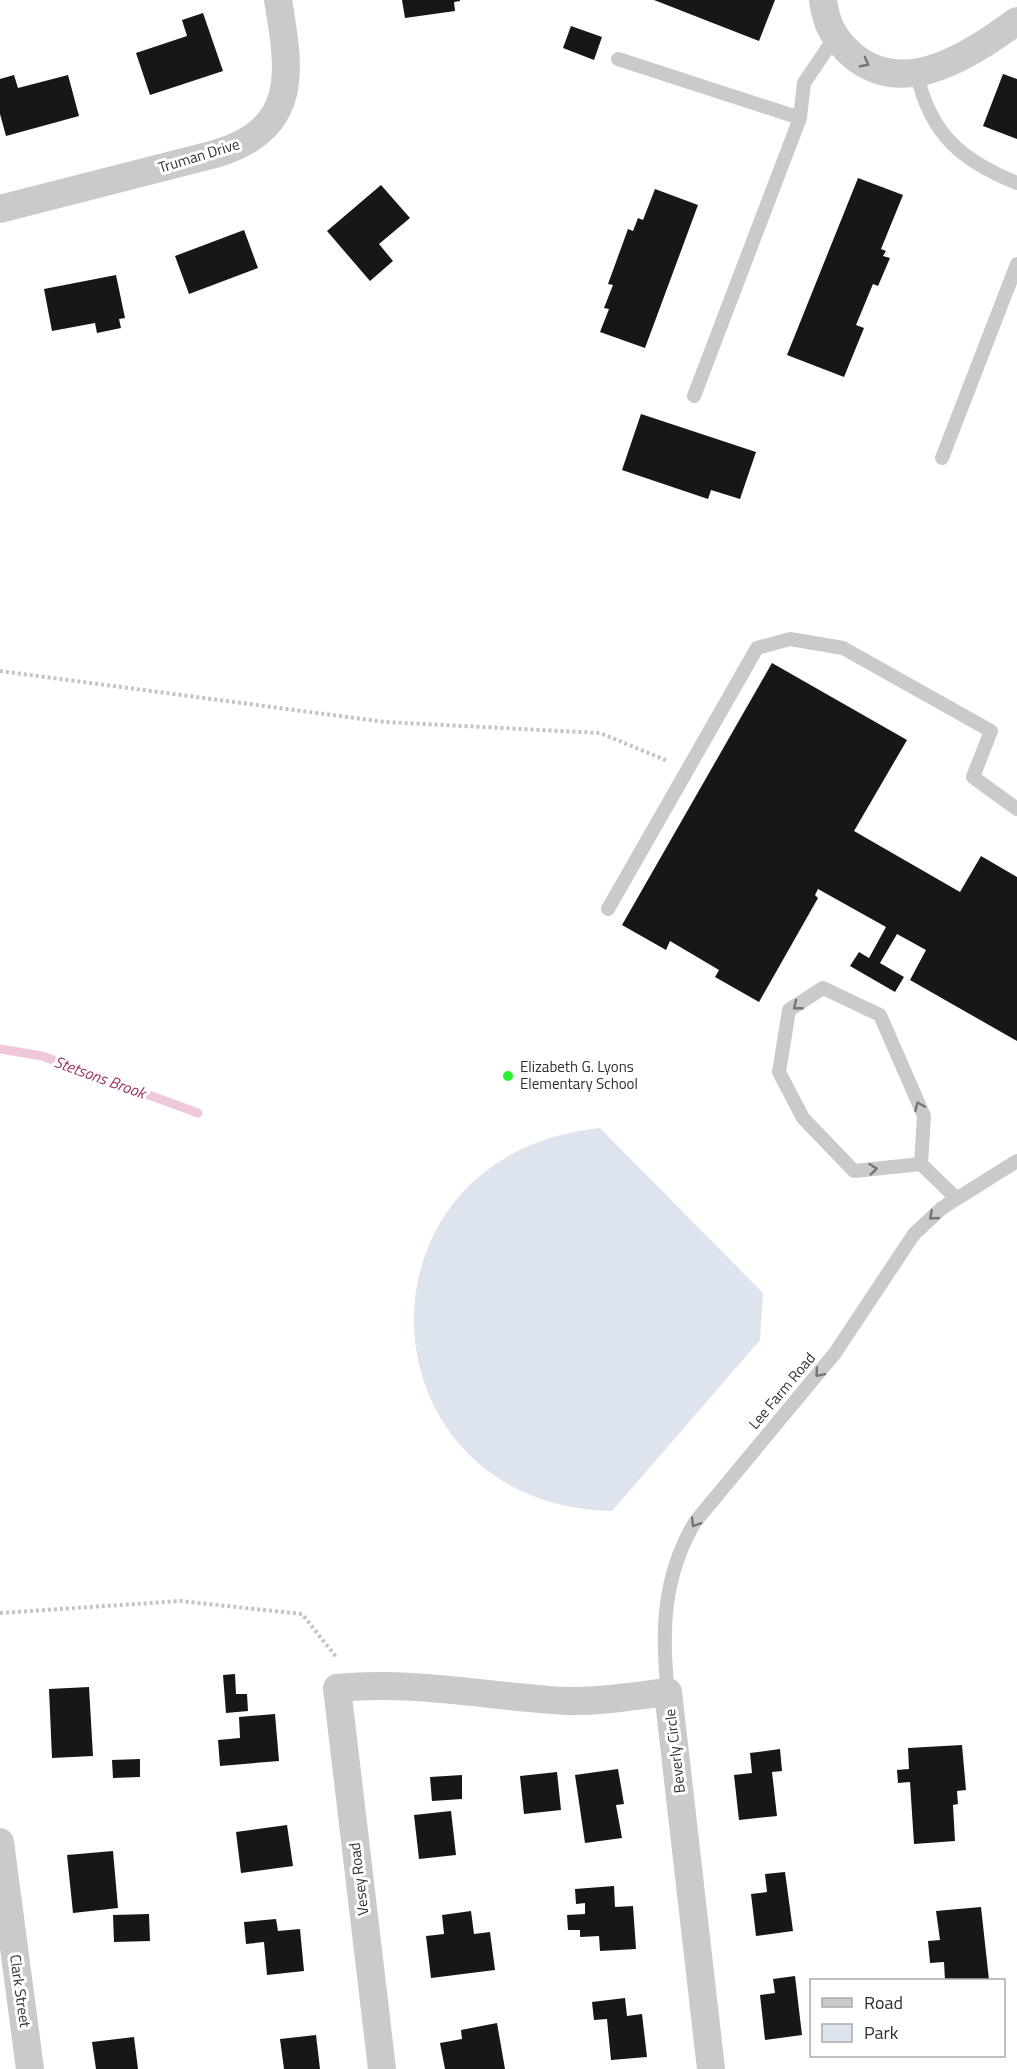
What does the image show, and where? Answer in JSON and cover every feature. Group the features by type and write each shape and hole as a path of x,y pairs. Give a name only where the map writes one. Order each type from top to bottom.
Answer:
{"street":[{"name":"Truman Drive","path":"0,209 215,154 246,142 270,120 284,92 287,59 278,0"},
{"path":"823,0 828,26 835,37 859,61 897,74 917,74 948,63 1017,21"},
{"name":"Beverly Circle","path":"348,1687 399,1686 584,1701 668,1692 711,2069"},
{"name":"Vesey Road","path":"348,1687 382,2069"},
{"name":"Clark Street","path":"0,1842 30,2069"}],"lane":[{"path":"694,396 800,118 804,83 835,37"},
{"path":"618,58 800,118"},
{"path":"917,74 922,98 929,114 953,145 984,168 1017,183"},
{"path":"942,458 1017,264"},
{"path":"608,909 757,648 790,639 843,648 991,731 973,777 1017,809"},
{"path":"921,1164 854,1171 803,1118 778,1072 789,1010 823,988 880,1015 924,1116 921,1164 956,1198"},
{"name":"Lee Farm Road","path":"668,1692 665,1614 673,1569 687,1536 706,1506 835,1353 914,1234 956,1198 1017,1161"}],"path":[{"path":"0,671 385,722 600,733 688,769"},
{"path":"0,1613 180,1601 302,1614 348,1687"}],"green space":[{"path":"600,1128 763,1293 760,1340 612,1511 528,1494 467,1452 429,1394 414,1327 423,1259 457,1198 516,1152"}],"building":[{"path":"402,0 460,1 454,2 455,11 405,18"},
{"path":"654,0 775,0 759,41"},
{"path":"203,13 223,71 150,95 136,53 187,36 182,20"},
{"path":"571,26 602,37 594,60 563,48"},
{"path":"1003,74 1017,79 1017,139 983,126"},
{"path":"14,75 18,88 68,75 79,116 6,136 0,114 0,79"},
{"path":"858,178 903,195 881,249 886,251 883,256 890,258 878,286 873,284 856,325 864,328 844,377 787,355"},
{"path":"381,185 410,218 379,244 393,261 370,281 327,231"},
{"path":"655,189 698,205 645,348 600,332 609,309 604,308 613,285 608,284 628,229 633,231 638,218 643,220"},
{"path":"244,230 258,268 189,294 175,256"},
{"path":"116,275 125,318 119,319 121,328 97,333 95,323 52,331 44,289"},
{"path":"641,414 756,452 740,499 711,490 708,499 622,470"},
{"path":"772,663 907,740 854,831 960,892 981,856 1017,877 1017,1041 910,980 926,950 897,934 880,963 904,977 895,992 850,966 859,952 869,958 886,927 818,889 815,895 818,898 759,1002 715,977 719,970 670,941 666,950 622,925"},
{"path":"235,1674 236,1694 247,1694 248,1711 226,1713 223,1675"},
{"path":"89,1687 93,1756 52,1758 49,1689"},
{"path":"275,1714 279,1761 220,1766 218,1740 240,1738 239,1717"},
{"path":"962,1745 966,1790 957,1791 958,1804 953,1805 955,1841 914,1844 910,1782 898,1783 897,1770 909,1769 908,1748"},
{"path":"780,1749 782,1771 772,1772 777,1816 739,1820 734,1775 752,1773 750,1753"},
{"path":"140,1759 140,1777 113,1778 112,1760"},
{"path":"618,1769 624,1804 616,1805 622,1838 585,1843 575,1775"},
{"path":"557,1772 561,1810 524,1814 520,1776"},
{"path":"462,1775 462,1799 432,1801 430,1777"},
{"path":"451,1811 456,1855 419,1859 414,1815"},
{"path":"287,1825 293,1866 241,1873 236,1832"},
{"path":"113,1851 118,1908 73,1913 67,1855"},
{"path":"785,1872 793,1931 756,1936 751,1894 767,1892 765,1874"},
{"path":"614,1886 615,1907 633,1906 636,1949 600,1951 599,1936 580,1937 580,1930 568,1930 567,1915 585,1914 585,1903 576,1904 575,1889"},
{"path":"981,1907 989,1979 945,1979 944,1962 930,1963 928,1941 940,1940 936,1911"},
{"path":"471,1911 474,1934 490,1932 495,1970 431,1978 426,1936 444,1934 442,1915"},
{"path":"149,1914 150,1941 114,1942 113,1915"},
{"path":"276,1919 278,1931 300,1929 304,1971 267,1975 264,1942 246,1944 244,1922"},
{"path":"795,1976 802,2035 765,2040 760,1995 775,1993 773,1979"},
{"path":"625,1998 627,2016 642,2014 647,2057 611,2060 607,2019 594,2020 592,2002"},
{"path":"497,2023 505,2069 445,2069 440,2043 462,2039 461,2030"},
{"path":"316,2035 320,2069 284,2069 280,2039"},
{"path":"134,2037 138,2069 96,2069 92,2042"}],"waterway":[{"name":"Stetsons Brook","path":"0,1049 42,1056 198,1113"}],"place":[{"name":"Elizabeth G. Lyons Elementary School","path":"508,1076"}]}
